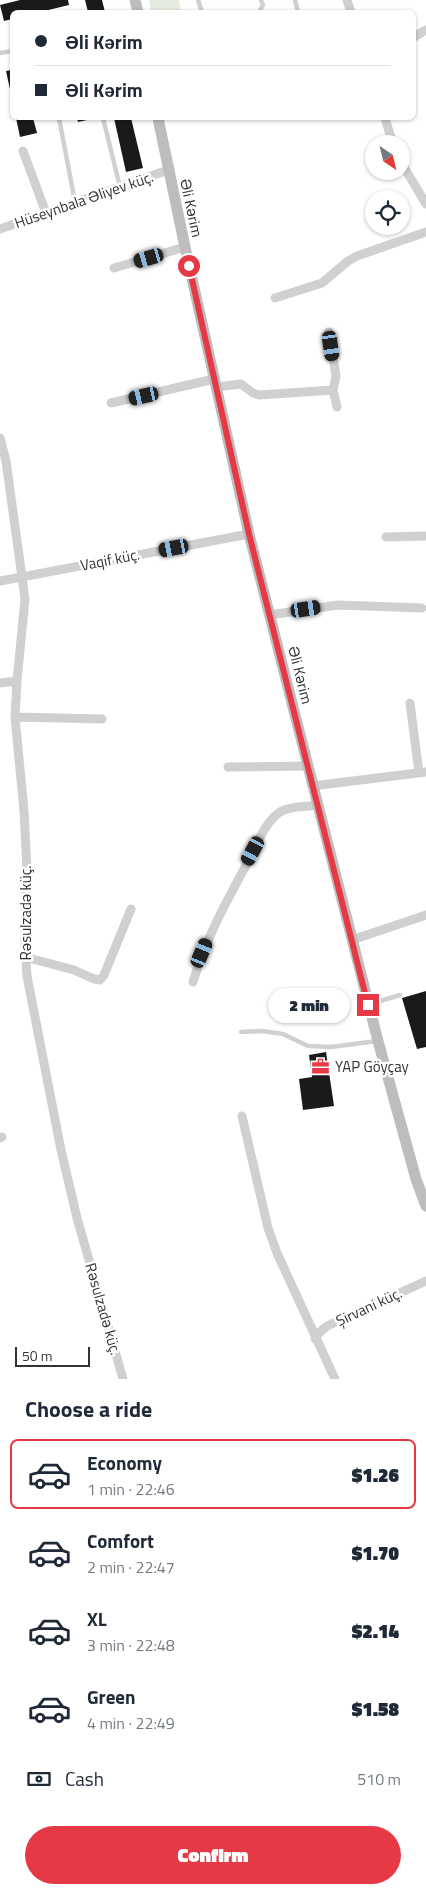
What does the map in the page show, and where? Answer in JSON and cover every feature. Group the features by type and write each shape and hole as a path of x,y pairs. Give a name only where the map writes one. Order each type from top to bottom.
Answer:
{"main road":[{"name":"Əli Kərim","path":"158,120 249,534 368,1005 416,1179 425,1202"}],"street":[{"path":"386,120 390,135"},
{"path":"24,151 46,213"},
{"name":"Hüseynbala Əliyev küç.","path":"0,229 168,170"},
{"path":"410,177 426,204"},
{"path":"275,298 322,283 348,261 357,256 426,232"},
{"path":"114,268 185,247"},
{"path":"329,332 336,376 333,390 337,406"},
{"path":"111,403 215,383 241,384 259,395 333,390"},
{"name":"Rəsulzadə küç.","path":"0,438 6,461 25,598 15,717 24,811 27,870 27,976 61,1150 123,1379"},
{"name":"Vaqif küç.","path":"0,581 249,534"},
{"path":"386,537 426,536"},
{"path":"269,615 338,605 422,608"},
{"path":"0,683 17,680"},
{"path":"312,786 423,773 410,703"},
{"path":"15,717 102,719"},
{"path":"228,767 308,766"},
{"path":"193,982 202,953 216,920 263,833 274,817 282,811 317,805"},
{"path":"26,957 74,970 100,980 104,975 131,910"},
{"path":"352,940 426,915"},
{"path":"242,1116 268,1228 315,1339 335,1379"},
{"name":"Şirvani küç.","path":"315,1339 327,1326 426,1281"}],"lane":[{"path":"59,120 75,203"},
{"path":"103,120 120,187"},
{"path":"368,1005 400,995"},
{"path":"241,1032 262,1030 283,1034 308,1046 323,1047 378,1041"}],"shaded area":[{"path":"149,0 179,0 181,10 151,10"}],"building":[{"path":"20,0 68,0 69,5 48,10 10,10 10,20 4,21 0,5"},
{"path":"85,0 102,0 104,10 88,10"},
{"path":"10,70 10,89 6,71"},
{"path":"16,120 34,120 37,133 20,137"},
{"path":"114,120 131,120 143,168 126,172"},
{"path":"426,991 426,1047 417,1049 402,998"},
{"path":"326,1052 334,1106 303,1110 299,1079 312,1077 309,1055"}],"place":[{"name":"YAP Göyçay","path":"321,1067"}],"route":[{"path":"189,266 249,534 368,1005"}]}
